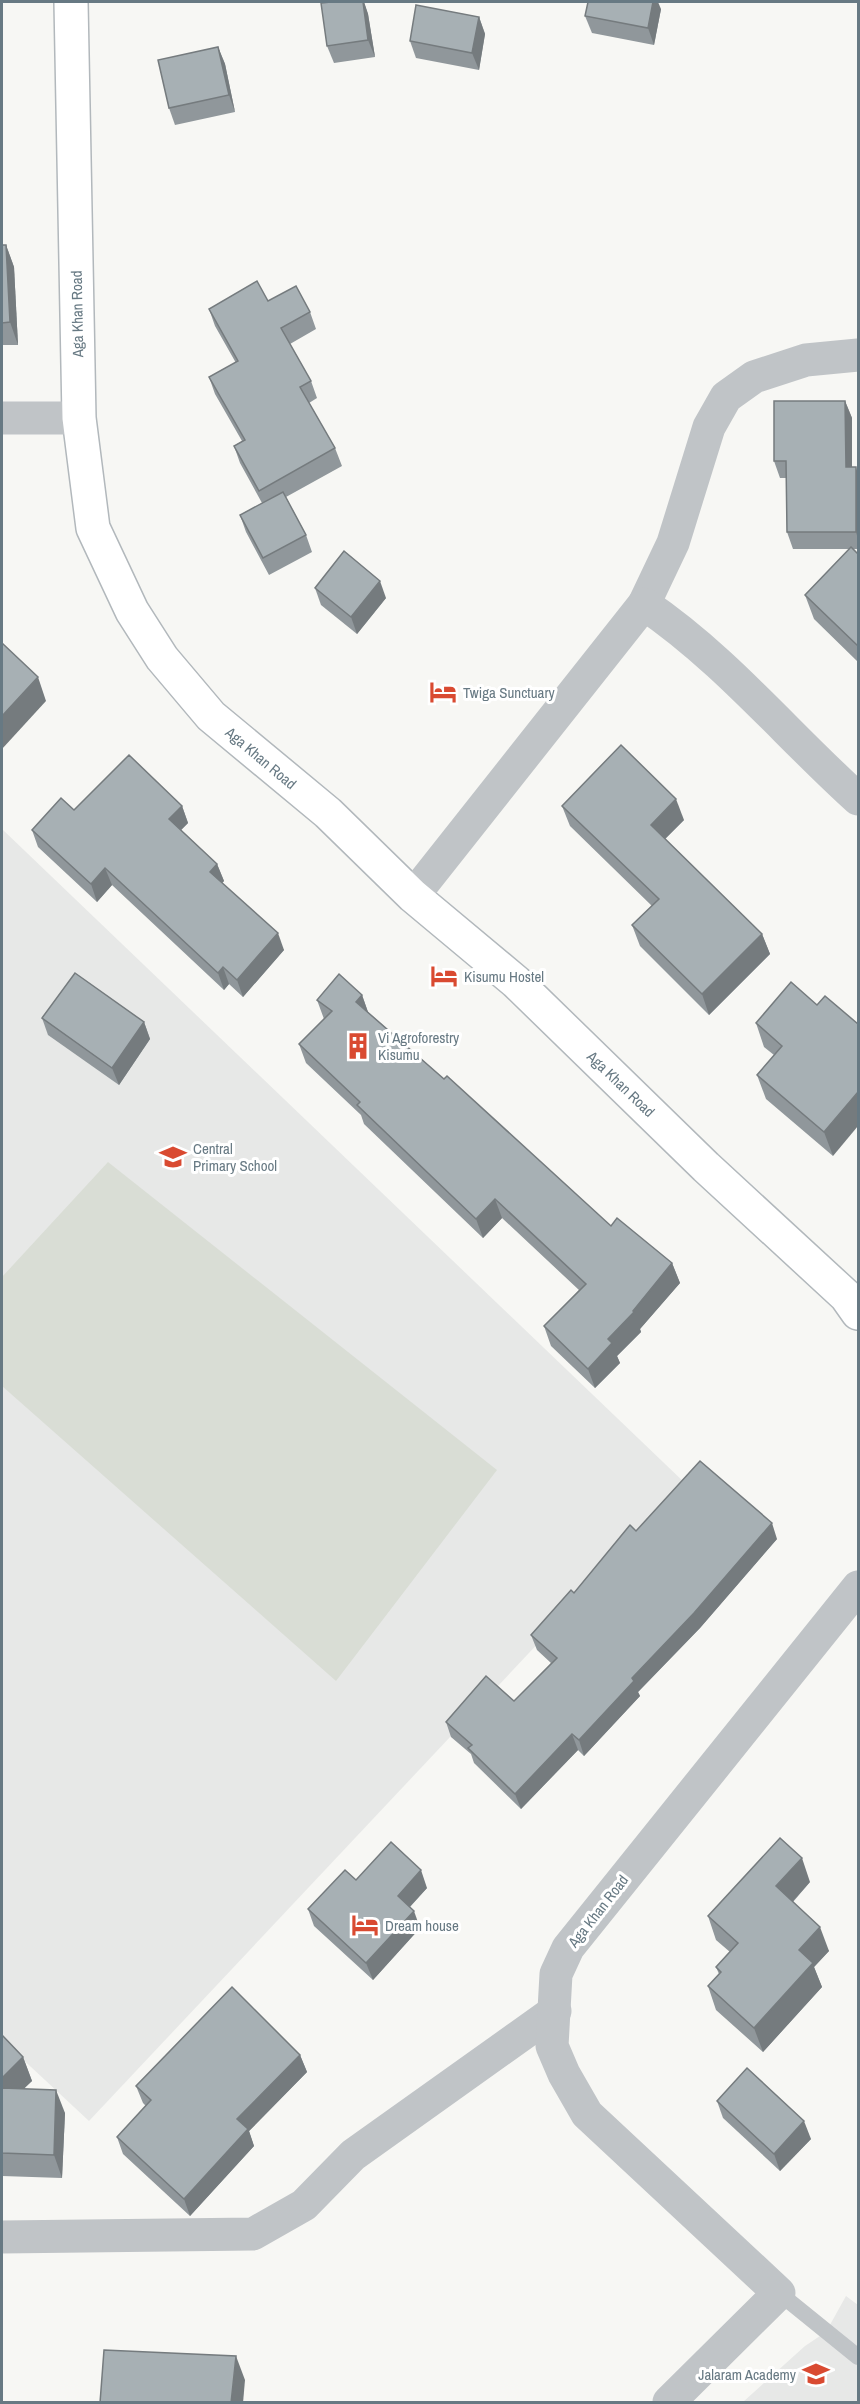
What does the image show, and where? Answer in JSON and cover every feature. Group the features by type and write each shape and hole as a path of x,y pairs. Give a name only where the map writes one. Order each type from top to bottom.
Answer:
{"street":[{"name":"Aga Khan Road","path":"71,2 79,418 93,528 132,611 162,658 211,716 328,813 413,896 516,982 706,1167 846,1296 858,1313"},
{"path":"413,896 644,604 673,543 709,427 726,396 754,377 806,360 858,355"},
{"path":"2,418 79,418"},
{"path":"644,604 676,625 705,650 858,799"},
{"name":"Aga Khan Road","path":"779,2293 587,2114 564,2074 552,2046 556,1974 568,1948 858,1587"},
{"path":"2,2237 254,2234 304,2205 353,2155 555,2011"},
{"path":"669,2403 779,2293"}],"lane":[{"path":"779,2293 858,2357"},
{"path":"826,2332 858,2368"}],"shaded area":[{"name":"Central Primary School","path":"2,829 687,1485 89,2121 2,2040"},
{"path":"108,1162 497,1470 336,1681 2,1386 2,1277"},
{"name":"Jalaram Academy","path":"846,2296 858,2305 858,2402 743,2402 805,2346 826,2332"}],"building":[{"path":"363,2 368,40 327,46 321,3"},
{"path":"588,2 653,2 648,28 585,16"},
{"path":"416,5 479,17 472,53 410,41"},
{"path":"218,47 229,95 169,108 158,60"},
{"path":"2,245 6,245 10,322 2,323"},
{"path":"257,281 268,301 296,286 310,312 281,328 311,381 300,387 335,448 259,491 234,446 245,440 209,377 238,361 209,309"},
{"path":"774,401 845,401 846,467 856,467 856,532 787,532 786,461 774,461"},
{"path":"283,492 306,535 263,558 240,515"},
{"path":"851,547 858,554 858,646 805,595"},
{"path":"344,551 380,581 351,617 315,588"},
{"path":"2,643 38,677 2,716"},
{"path":"621,745 676,799 651,825 762,934 702,994 632,925 659,899 562,806"},
{"path":"129,755 182,806 169,819 217,864 210,872 278,933 237,980 223,967 218,973 105,868 91,884 32,830 61,798 74,810"},
{"path":"75,973 144,1022 112,1068 42,1018"},
{"path":"339,974 362,995 356,1002 444,1079 447,1076 611,1226 617,1218 672,1263 634,1312 608,1339 612,1343 588,1369 544,1326 586,1284 495,1199 476,1219 357,1105 360,1102 299,1044 332,1011 317,1000"},
{"path":"791,982 817,1005 825,996 858,1024 858,1092 824,1132 757,1075 782,1046 756,1023"},
{"path":"700,1461 772,1523 694,1613 632,1678 634,1681 579,1740 572,1734 515,1794 468,1748 472,1745 446,1722 486,1676 514,1701 557,1658 531,1635 571,1590 574,1593 630,1525 636,1531"},
{"path":"780,1838 802,1858 776,1886 820,1927 799,1950 813,1963 754,2028 708,1986 721,1972 716,1967 738,1943 708,1916"},
{"path":"391,1842 421,1870 398,1896 414,1911 366,1963 308,1909 345,1870 356,1880"},
{"path":"232,1987 300,2055 237,2119 248,2129 184,2199 117,2137 151,2100 136,2086"},
{"path":"2,2035 23,2057 2,2078"},
{"path":"747,2068 804,2121 774,2154 717,2101"},
{"path":"2,2088 56,2090 54,2155 2,2153"},
{"path":"104,2350 236,2356 231,2403 100,2403"}],"place":[{"name":"Twiga Sunctuary","path":"443,692"},
{"name":"Kisumu Hostel","path":"444,976"},
{"name":"Vi Agroforestry Kisumu","path":"358,1046"},
{"name":"Central Primary School","path":"173,1157"},
{"name":"Dream house","path":"365,1925"},
{"name":"Jalaram Academy","path":"816,2374"}]}
